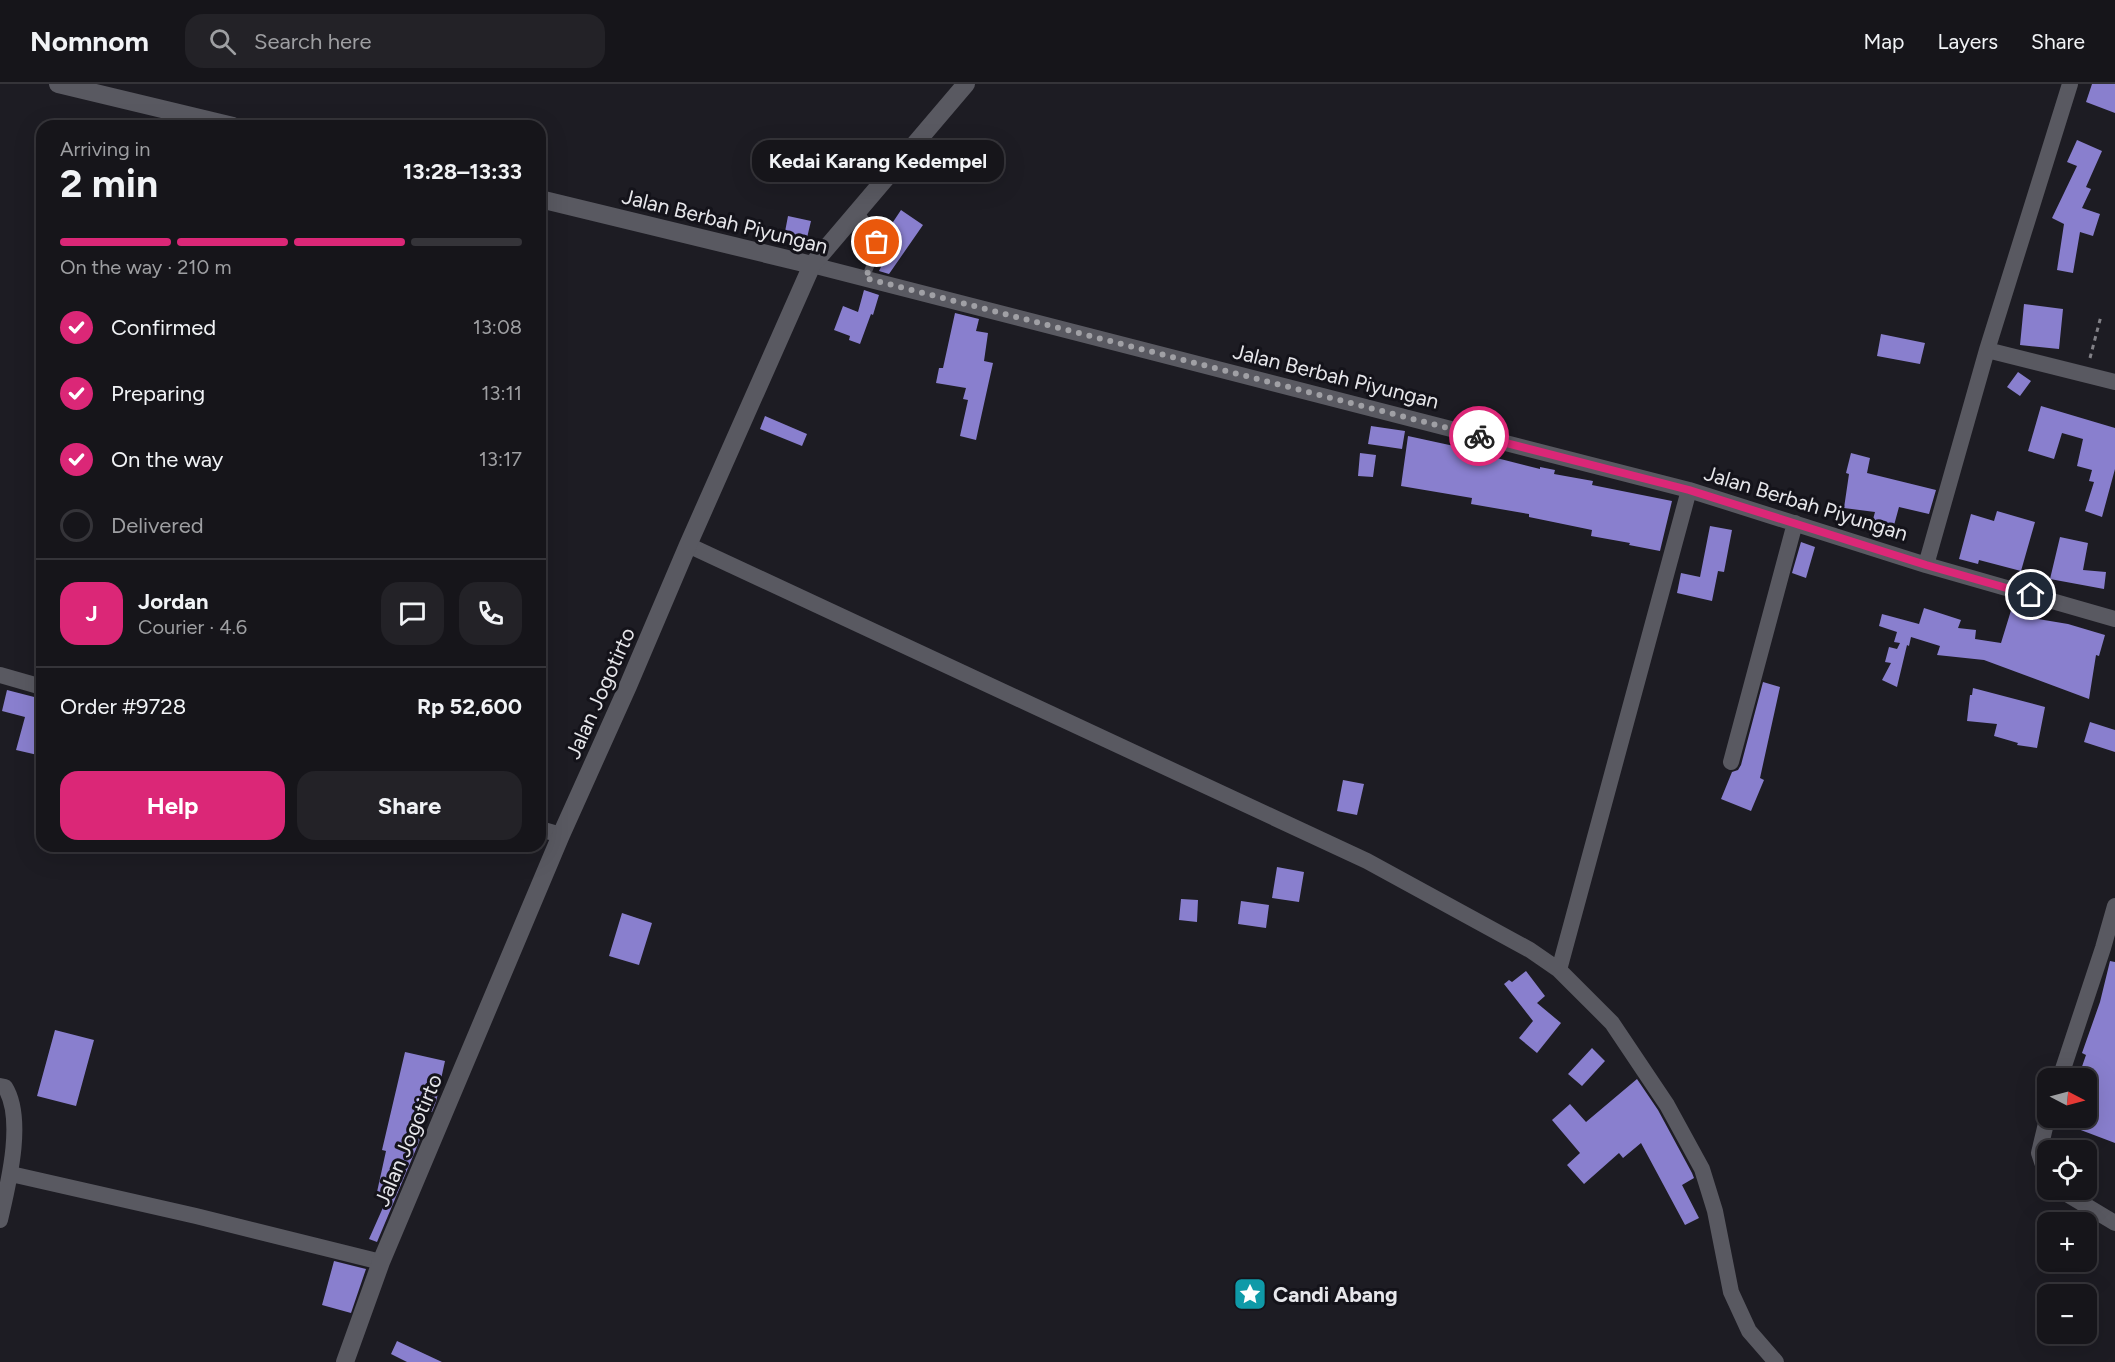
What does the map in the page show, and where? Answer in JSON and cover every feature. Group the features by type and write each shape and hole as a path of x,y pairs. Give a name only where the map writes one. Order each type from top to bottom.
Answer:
{"street":[{"path":"58,84 208,120"},
{"name":"Jalan Jogotirto","path":"345,1362 381,1262 561,835 812,265 966,84"},
{"path":"1926,565 1987,350 2070,84"},
{"name":"Jalan Berbah Piyungan","path":"546,200 865,278 1689,490 1926,565 2115,620"},
{"path":"1987,350 2115,382"},
{"path":"1559,970 1689,490"},
{"path":"1731,762 1795,523"},
{"path":"688,544 1367,861 1530,950 1559,970 1612,1023 1672,1114 1702,1169 1714,1211 1731,1292 1749,1331 1776,1362"},
{"path":"0,675 36,685"},
{"path":"546,831 561,835"},
{"path":"2064,1068 2109,949 2115,906"},
{"path":"0,1086 5,1087 11,1097 14,1112 11,1174 0,1220"},
{"path":"11,1174 196,1216 381,1262"},
{"path":"2077,1200 2115,1223"}],"lane":[{"path":"859,210 870,224 877,242 874,260 865,278"}],"path":[{"path":"2086,375 2101,316"}],"building":[{"path":"2092,84 2115,84 2115,113 2086,102"},
{"path":"2077,140 2102,151 2086,187 2091,189 2082,208 2100,214 2093,236 2080,232 2073,273 2057,270 2064,224 2052,218 2077,166 2067,162"},
{"path":"935,150 951,153 946,182 930,179"},
{"path":"901,210 923,225 889,274 879,271 894,241 885,234"},
{"path":"788,216 811,221 806,242 784,237"},
{"path":"864,290 879,295 860,344 849,340 850,336 834,330 843,306 858,312"},
{"path":"2024,304 2063,309 2059,349 2020,345"},
{"path":"955,313 979,319 976,331 988,333 984,361 993,363 976,440 960,436 968,400 963,399 966,388 936,383 939,368 943,368"},
{"path":"1881,334 1925,343 1920,364 1877,356"},
{"path":"2018,372 2031,381 2020,396 2007,387"},
{"path":"2041,406 2115,428 2115,469 2102,517 2085,511 2094,482 2089,481 2092,470 2077,466 2083,439 2062,433 2054,459 2028,451"},
{"path":"765,416 807,434 802,446 760,429"},
{"path":"1371,426 1405,431 1402,449 1368,444"},
{"path":"1408,436 1477,451 1477,453 1540,469 1540,467 1555,470 1554,474 1593,481 1592,485 1672,501 1660,551 1591,536 1592,530 1529,517 1529,514 1471,504 1472,498 1401,486"},
{"path":"1360,453 1376,455 1373,477 1358,476"},
{"path":"1851,453 1870,458 1867,473 1936,490 1929,514 1899,507 1893,529 1872,523 1875,512 1844,508 1849,474 1846,473"},
{"path":"1997,511 2035,522 2021,571 1979,560 1978,564 1959,559 1971,514 1994,521"},
{"path":"1710,526 1732,530 1724,572 1718,571 1712,601 1677,593 1681,573 1700,577"},
{"path":"2060,537 2088,543 2083,570 2106,572 2104,589 2050,579"},
{"path":"1801,542 1815,547 1806,578 1792,573"},
{"path":"2013,604 2029,609 2026,617 2068,624 2105,635 2099,656 2096,655 2089,699 1984,660 1937,655 1940,646 1911,637 1897,687 1882,680 1891,663 1885,662 1889,647 1897,649 1900,643 1894,642 1897,632 1879,626 1882,614 1919,624 1924,608 1961,620 1958,628 1976,630 1975,639 2001,643"},
{"path":"1763,682 1780,687 1760,778 1764,780 1751,811 1721,799 1732,772 1738,770 1741,765"},
{"path":"1973,688 2045,707 2037,748 2017,745 2018,743 1994,736 1997,724 1967,721"},
{"path":"7,690 36,697 36,755 16,750 25,717 2,711"},
{"path":"2090,722 2115,730 2115,752 2084,742"},
{"path":"1343,780 1364,784 1357,815 1337,811"},
{"path":"1277,867 1304,872 1299,902 1272,898"},
{"path":"1181,899 1198,900 1197,922 1179,920"},
{"path":"1241,901 1269,905 1266,928 1238,924"},
{"path":"622,913 652,923 639,965 609,956"},
{"path":"2110,961 2115,962 2115,1143 2075,1128 2097,1128 2097,1068 2081,1068 2086,1055 2082,1053 2100,1002"},
{"path":"1526,971 1545,996 1537,1003 1561,1023 1537,1053 1519,1038 1533,1021 1504,984 1509,980 1512,982"},
{"path":"55,1030 94,1040 76,1106 37,1096"},
{"path":"1592,1048 1605,1061 1582,1086 1568,1074"},
{"path":"405,1052 445,1061 436,1102 432,1112 427,1111 419,1142 377,1242 369,1239 389,1194 377,1192 386,1151 382,1150"},
{"path":"1637,1079 1658,1110 1694,1178 1682,1185 1699,1218 1685,1225 1641,1143 1623,1158 1619,1153 1584,1184 1567,1165 1580,1153 1552,1120 1570,1104 1586,1122"},
{"path":"334,1261 366,1269 351,1313 322,1305"},
{"path":"397,1341 442,1362 407,1362 391,1354"}],"way so far":[{"path":"877,242 874,260 865,278 1479,436"}],"place":[{"name":"Kedai Karang Kedempel","path":"877,242"},
{"name":"Candi Abang","path":"1250,1294"}],"route":[{"path":"1479,436 1689,490 1926,565 2031,595"}]}
